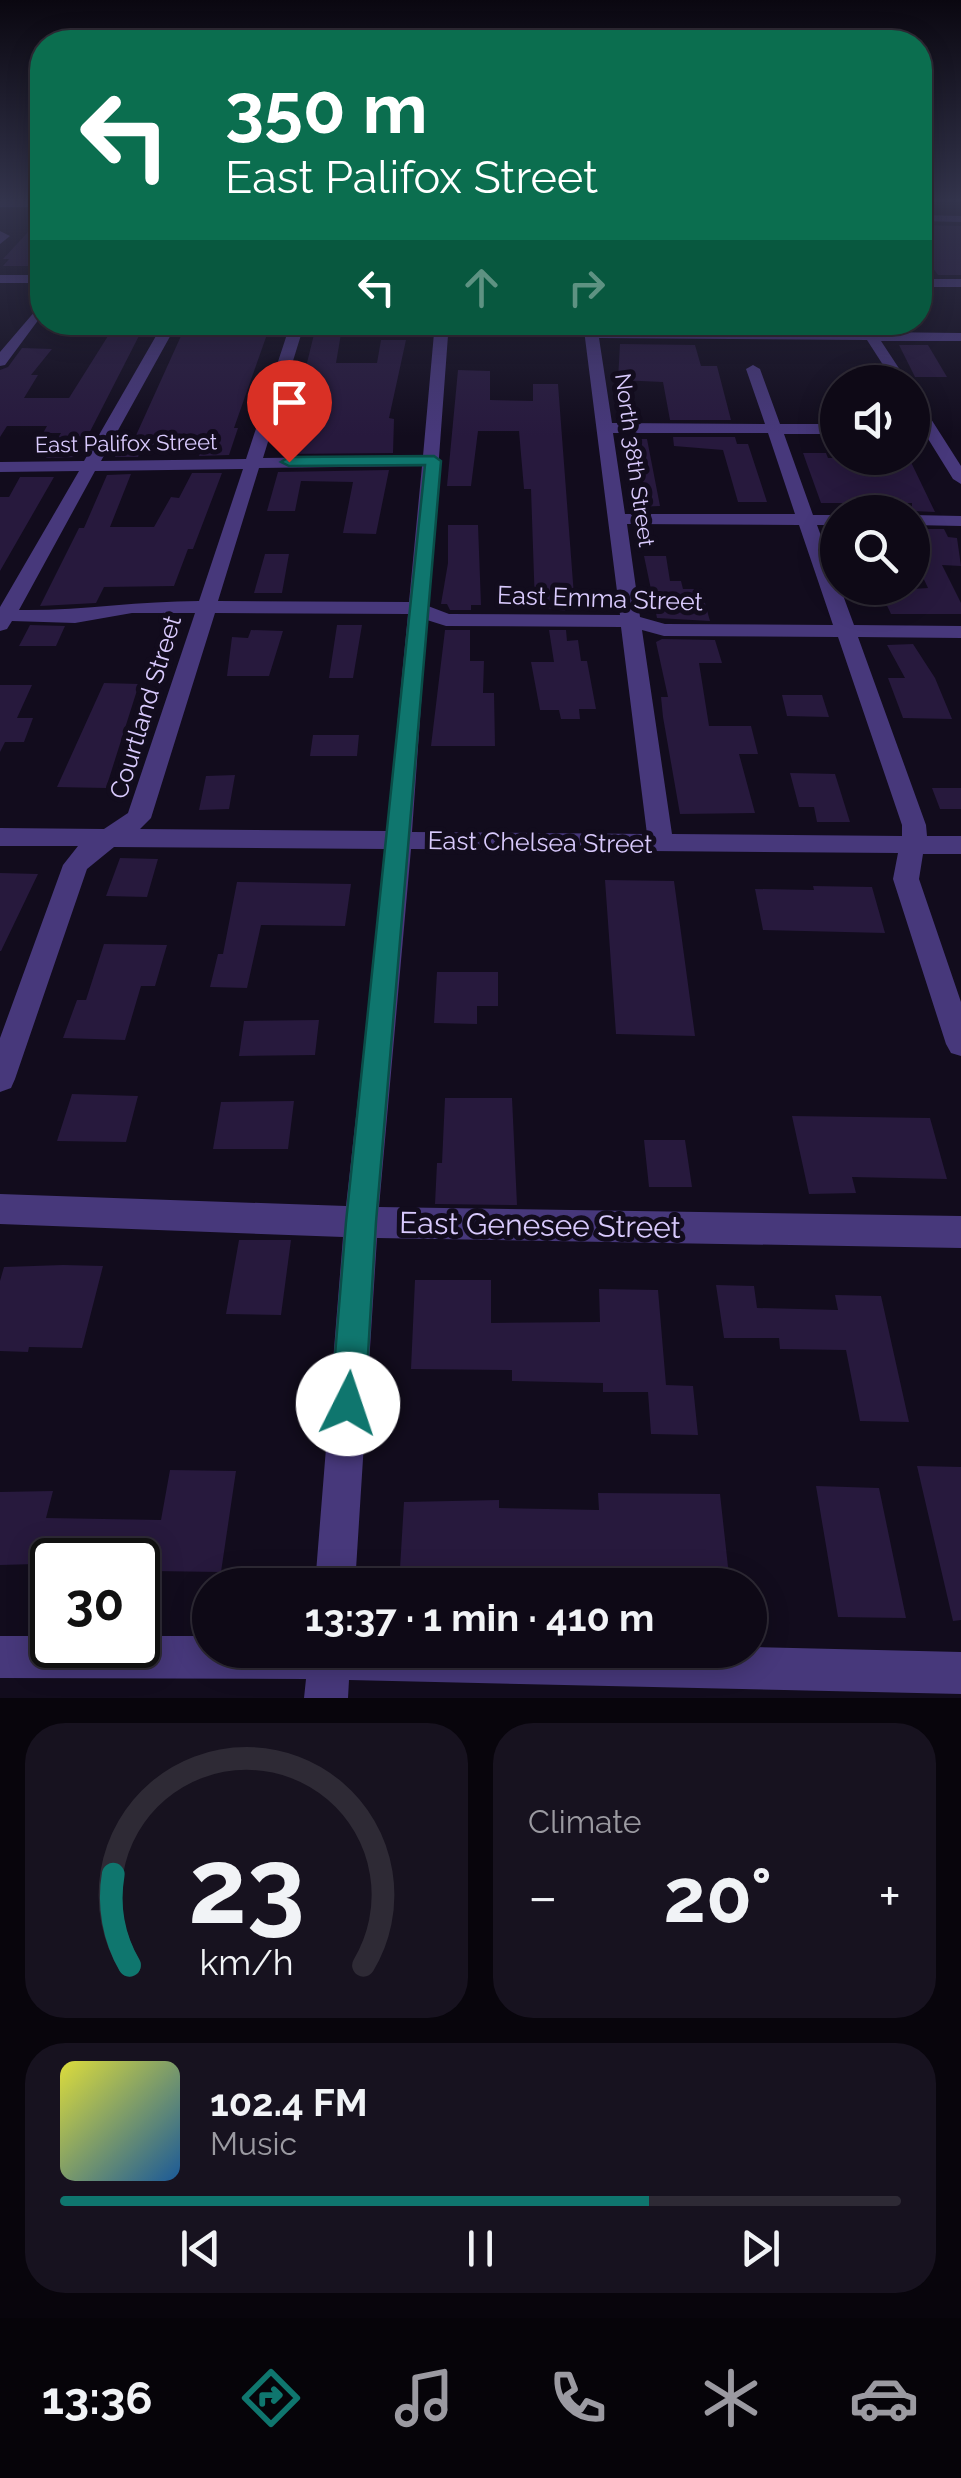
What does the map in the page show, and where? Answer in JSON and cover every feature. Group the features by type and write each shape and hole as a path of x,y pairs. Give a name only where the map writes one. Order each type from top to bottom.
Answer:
{"street":[{"path":"0,279 30,279"},
{"path":"932,279 961,283"},
{"path":"0,362 30,323"},
{"path":"932,334 961,336"},
{"path":"2,619 164,335"},
{"name":"Courtland Street","path":"0,1079 76,865 88,852 138,818 294,335"},
{"path":"336,1568 361,1222 434,461 441,335"},
{"name":"North 38th Street","path":"591,335 607,428 661,843"},
{"path":"871,335 890,365"},
{"path":"753,369 914,825 917,844 905,863 906,880 961,1044"},
{"path":"930,427 960,474"},
{"path":"607,428 820,429"},
{"name":"East Palifox Street","path":"0,468 434,461"},
{"path":"619,519 820,520"},
{"path":"930,520 961,521"},
{"name":"East Emma Street","path":"2,619 75,617 132,607 419,609 446,620 632,621 664,630 961,632"},
{"name":"East Chelsea Street","path":"0,837 961,845"},
{"name":"East Genesee Street","path":"0,1209 361,1222 961,1232"},
{"path":"0,1657 329,1669 961,1673"}],"building":[{"path":"109,335 139,335 77,457 46,458 61,433 43,433 47,426 7,426 0,437 0,370 8,367 22,348 52,349 31,375 38,375 24,398 69,398"},
{"path":"181,335 267,335 234,428 238,428 229,455 199,456 207,437 165,437 160,446 143,446 138,457 115,457 122,442 133,442"},
{"path":"314,335 341,335 336,363 377,363 381,340 406,340 389,418 394,419 393,453 284,454"},
{"path":"620,344 695,345 701,366 717,366 731,420 670,420 663,382 618,380"},
{"path":"899,345 928,345 947,377 930,377 930,365 909,365"},
{"path":"458,370 490,371 490,400 533,401 533,384 558,384 574,596 564,596 565,611 535,606 531,489 524,489 519,431 478,431 471,486 447,486"},
{"path":"673,437 735,437 737,444 748,444 767,502 738,502 723,450 674,446"},
{"path":"622,439 647,439 660,506 633,507"},
{"path":"803,453 820,453 820,475 917,475 927,495 820,495 820,500"},
{"path":"389,470 376,534 343,533 353,482 301,481 295,511 267,511 278,472"},
{"path":"192,473 222,473 193,549 188,549 174,586 104,587 96,603 40,606 79,528 84,528 107,475 131,474 110,527 154,527 171,497 179,498"},
{"path":"20,477 54,477 0,571 0,497 9,497"},
{"path":"448,525 478,525 481,605 471,605 471,610 450,610 447,604 441,604 448,563"},
{"path":"930,529 944,529 948,537 957,538 961,566 942,565 961,603 961,614 891,614 887,605 930,605"},
{"path":"265,554 289,554 282,593 254,593"},
{"path":"644,556 666,556 670,581 681,581 683,589 701,589 710,621 657,618"},
{"path":"30,625 65,626 56,646 19,646"},
{"path":"337,625 362,625 353,678 329,678"},
{"path":"251,630 283,631 269,676 227,676 232,637 248,638"},
{"path":"445,630 470,630 470,661 484,661 483,693 494,693 495,746 431,746"},
{"path":"549,630 566,630 567,641 578,640 581,661 587,661 596,709 579,709 580,719 561,719 559,710 540,710 531,662 554,662"},
{"path":"715,640 722,663 699,663 709,726 751,726 758,754 739,754 755,813 680,814 663,717 661,697 668,697 656,642"},
{"path":"913,644 935,678 952,719 903,718 888,678 905,678 887,645"},
{"path":"104,683 139,684 106,788 57,787"},
{"path":"0,685 32,685 17,718 33,718 24,742 5,742 0,752"},
{"path":"782,695 822,695 829,717 787,716"},
{"path":"313,735 359,735 357,756 310,756"},
{"path":"790,773 835,774 850,822 817,822 814,807 799,807"},
{"path":"235,775 229,809 199,810 206,776"},
{"path":"932,788 961,788 961,809 940,809"},
{"path":"120,858 158,859 147,897 106,896"},
{"path":"0,873 38,874 1,951 0,951"},
{"path":"605,880 674,881 695,1036 616,1034"},
{"path":"237,882 351,884 345,926 261,925 247,988 210,987 218,954 223,954"},
{"path":"813,886 872,887 885,933 763,930 755,889 814,890"},
{"path":"104,944 167,945 155,986 141,986 125,1040 63,1038 77,1000 86,1000"},
{"path":"437,972 498,972 498,1006 477,1006 477,1024 434,1023"},
{"path":"319,1020 315,1055 239,1056 244,1021"},
{"path":"72,1094 138,1096 126,1142 57,1141"},
{"path":"445,1098 512,1098 517,1205 435,1204 437,1163 442,1163"},
{"path":"294,1101 288,1149 213,1149 221,1102"},
{"path":"792,1116 930,1118 947,1179 852,1177 856,1193 809,1194"},
{"path":"644,1140 685,1140 692,1187 649,1187"},
{"path":"239,1240 291,1240 281,1315 226,1314"},
{"path":"103,1266 82,1348 0,1351 0,1281 4,1267"},
{"path":"415,1280 491,1280 491,1323 600,1322 599,1289 658,1290 666,1385 693,1386 698,1435 651,1434 648,1392 603,1392 603,1383 512,1381 512,1370 411,1369"},
{"path":"716,1285 754,1286 757,1308 838,1310 835,1295 881,1296 909,1422 860,1421 846,1350 780,1349 779,1338 724,1338"},
{"path":"917,1466 961,1467 961,1620 953,1621"},
{"path":"170,1470 236,1471 222,1568 160,1571 160,1538 30,1538 30,1564 0,1565 0,1492 53,1491 46,1518 161,1520"},
{"path":"816,1486 879,1488 906,1618 838,1617"},
{"path":"598,1493 720,1494 728,1568 400,1568 404,1502 499,1500 499,1508 599,1510"}],"route":[{"path":"289,462 434,461 361,1222 348,1404"}]}
